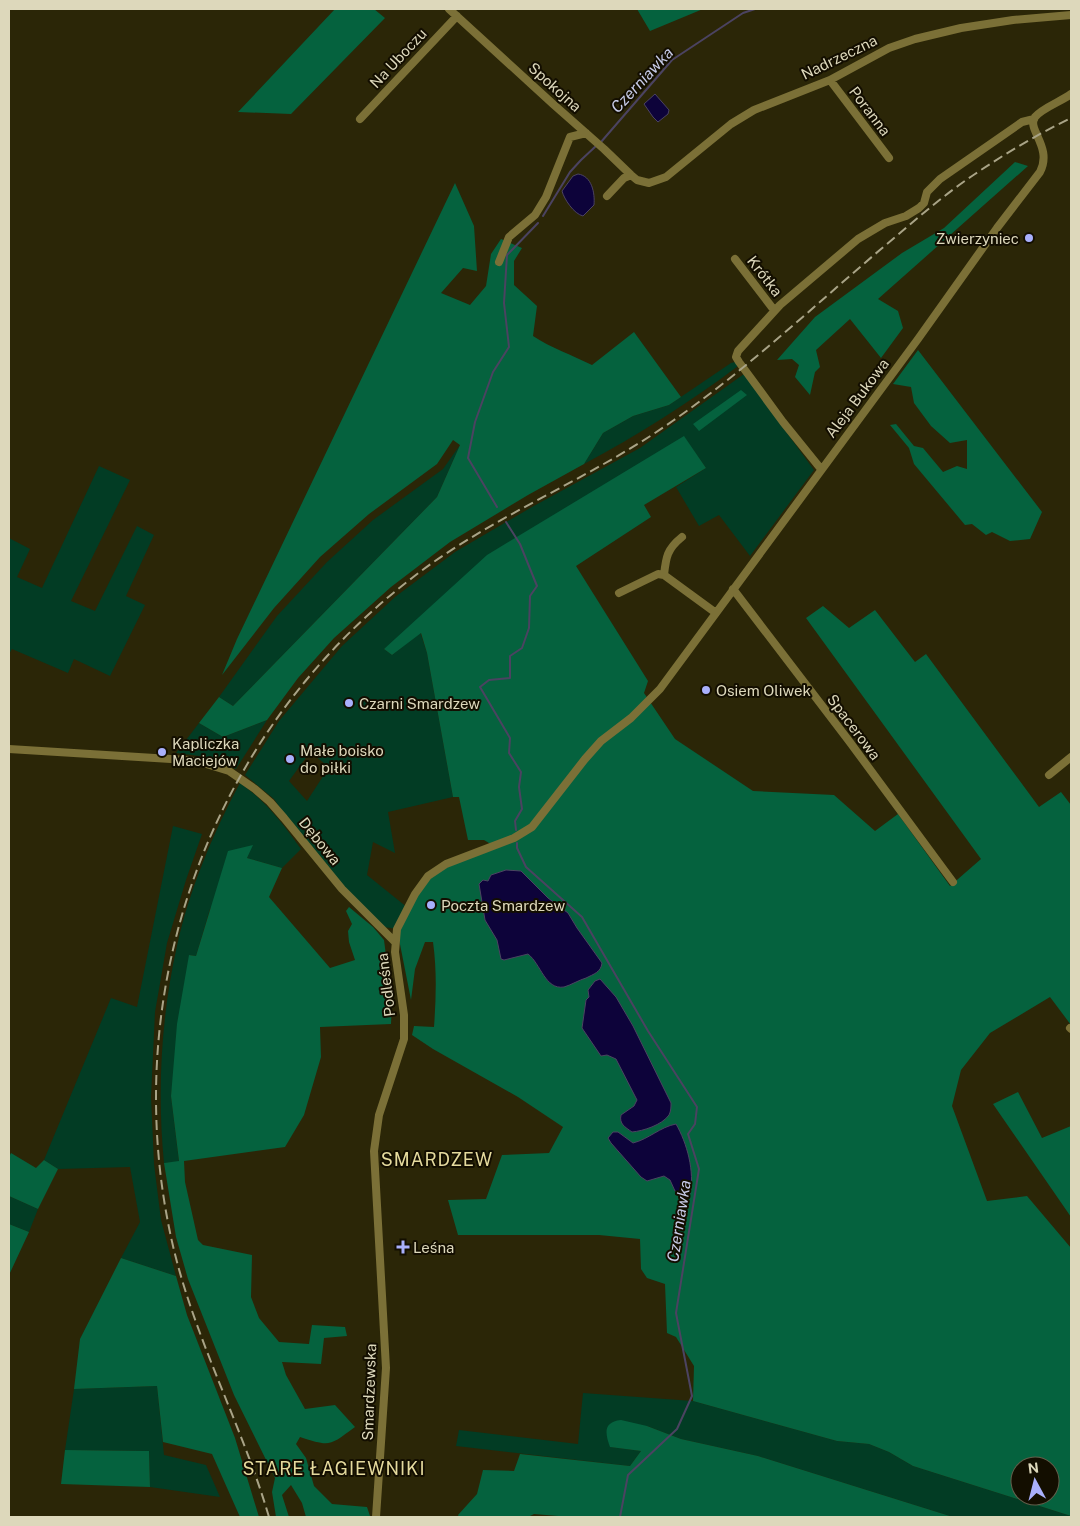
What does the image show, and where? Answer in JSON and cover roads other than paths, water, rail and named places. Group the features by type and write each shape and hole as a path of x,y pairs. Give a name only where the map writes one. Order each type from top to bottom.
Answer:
{"street":[{"name":"Spokojna","path":"449,9 631,175 644,183"},
{"name":"Na Uboczu","path":"360,119 457,16"},
{"name":"Nadrzeczna","path":"644,183 654,182 666,177 731,124 754,110 830,80 889,48 915,39 990,23 1071,16"},
{"name":"Poranna","path":"830,80 889,158"},
{"path":"821,469 783,422 736,357 742,346 774,310 858,239 919,208 924,203 927,192 940,179 1022,122 1034,119 1039,113 1071,94"},
{"path":"499,262 509,237 535,215 546,198 570,136 568,117"},
{"name":"Aleja Bukowa","path":"630,718 660,688 1040,172 1044,161 1044,153 1034,127 1034,119"},
{"path":"570,136 586,133"},
{"path":"606,196 624,178 631,175"},
{"name":"Krótka","path":"735,259 774,310"},
{"path":"664,575 668,552 682,537"},
{"path":"619,593 658,574 664,575 716,613"},
{"name":"Spacerowa","path":"733,590 849,740 953,882"},
{"name":"Podleśna","path":"384,1327 374,1151 379,1115 404,1039 404,1015 395,952 397,929 415,894 428,876 446,864 514,838 532,827 595,748 630,718"},
{"name":"Dębowa","path":"9,749 187,760 215,766 239,777 270,802 342,889 395,942"},
{"path":"1048,775 1071,757"},
{"path":"377,926 397,929"},
{"name":"Smardzewska","path":"376,1517 386,1368 384,1327"}],"waterway":[{"name":"Czerniawka","path":"601,142 672,60 743,13 755,9"},
{"name":"Czerniawka","path":"543,216 570,172 596,146"},
{"name":"Czerniawka","path":"497,507 468,458 475,422 493,372 509,347 504,303 507,255 538,223"},
{"name":"Czerniawka","path":"506,522 520,544 537,586 530,596 529,628 522,648 510,656 510,678 489,680 480,687 510,738 509,753 521,772 519,787 522,809 515,821 516,830"},
{"name":"Czerniawka","path":"517,843 517,848 526,867 582,917 648,1031 697,1107 695,1124 688,1134 699,1169 676,1313 692,1396 677,1429 628,1475 620,1517"}],"railway":[{"path":"269,1517 246,1449 193,1315 182,1281 173,1246 158,1152 157,1058 169,966 194,877 231,792 280,713 341,642 412,578 475,535 609,461 674,420 754,359 951,191 1010,151 1071,118"}],"place":[{"name":"Zwierzyniec","path":"1029,238"},
{"name":"Osiem Oliwek","path":"706,690"},
{"name":"Czarni Smardzew","path":"349,703"},
{"name":"Kapliczka Maciejów","path":"162,752"},
{"name":"Małe boisko do piłki","path":"290,759"},
{"name":"Poczta Smardzew","path":"431,905"},
{"name":"Leśna","path":"403,1247"}],"district":[{"name":"SMARDZEW","path":"437,1159"},
{"name":"STARE ŁAGIEWNIKI","path":"334,1468"}]}
